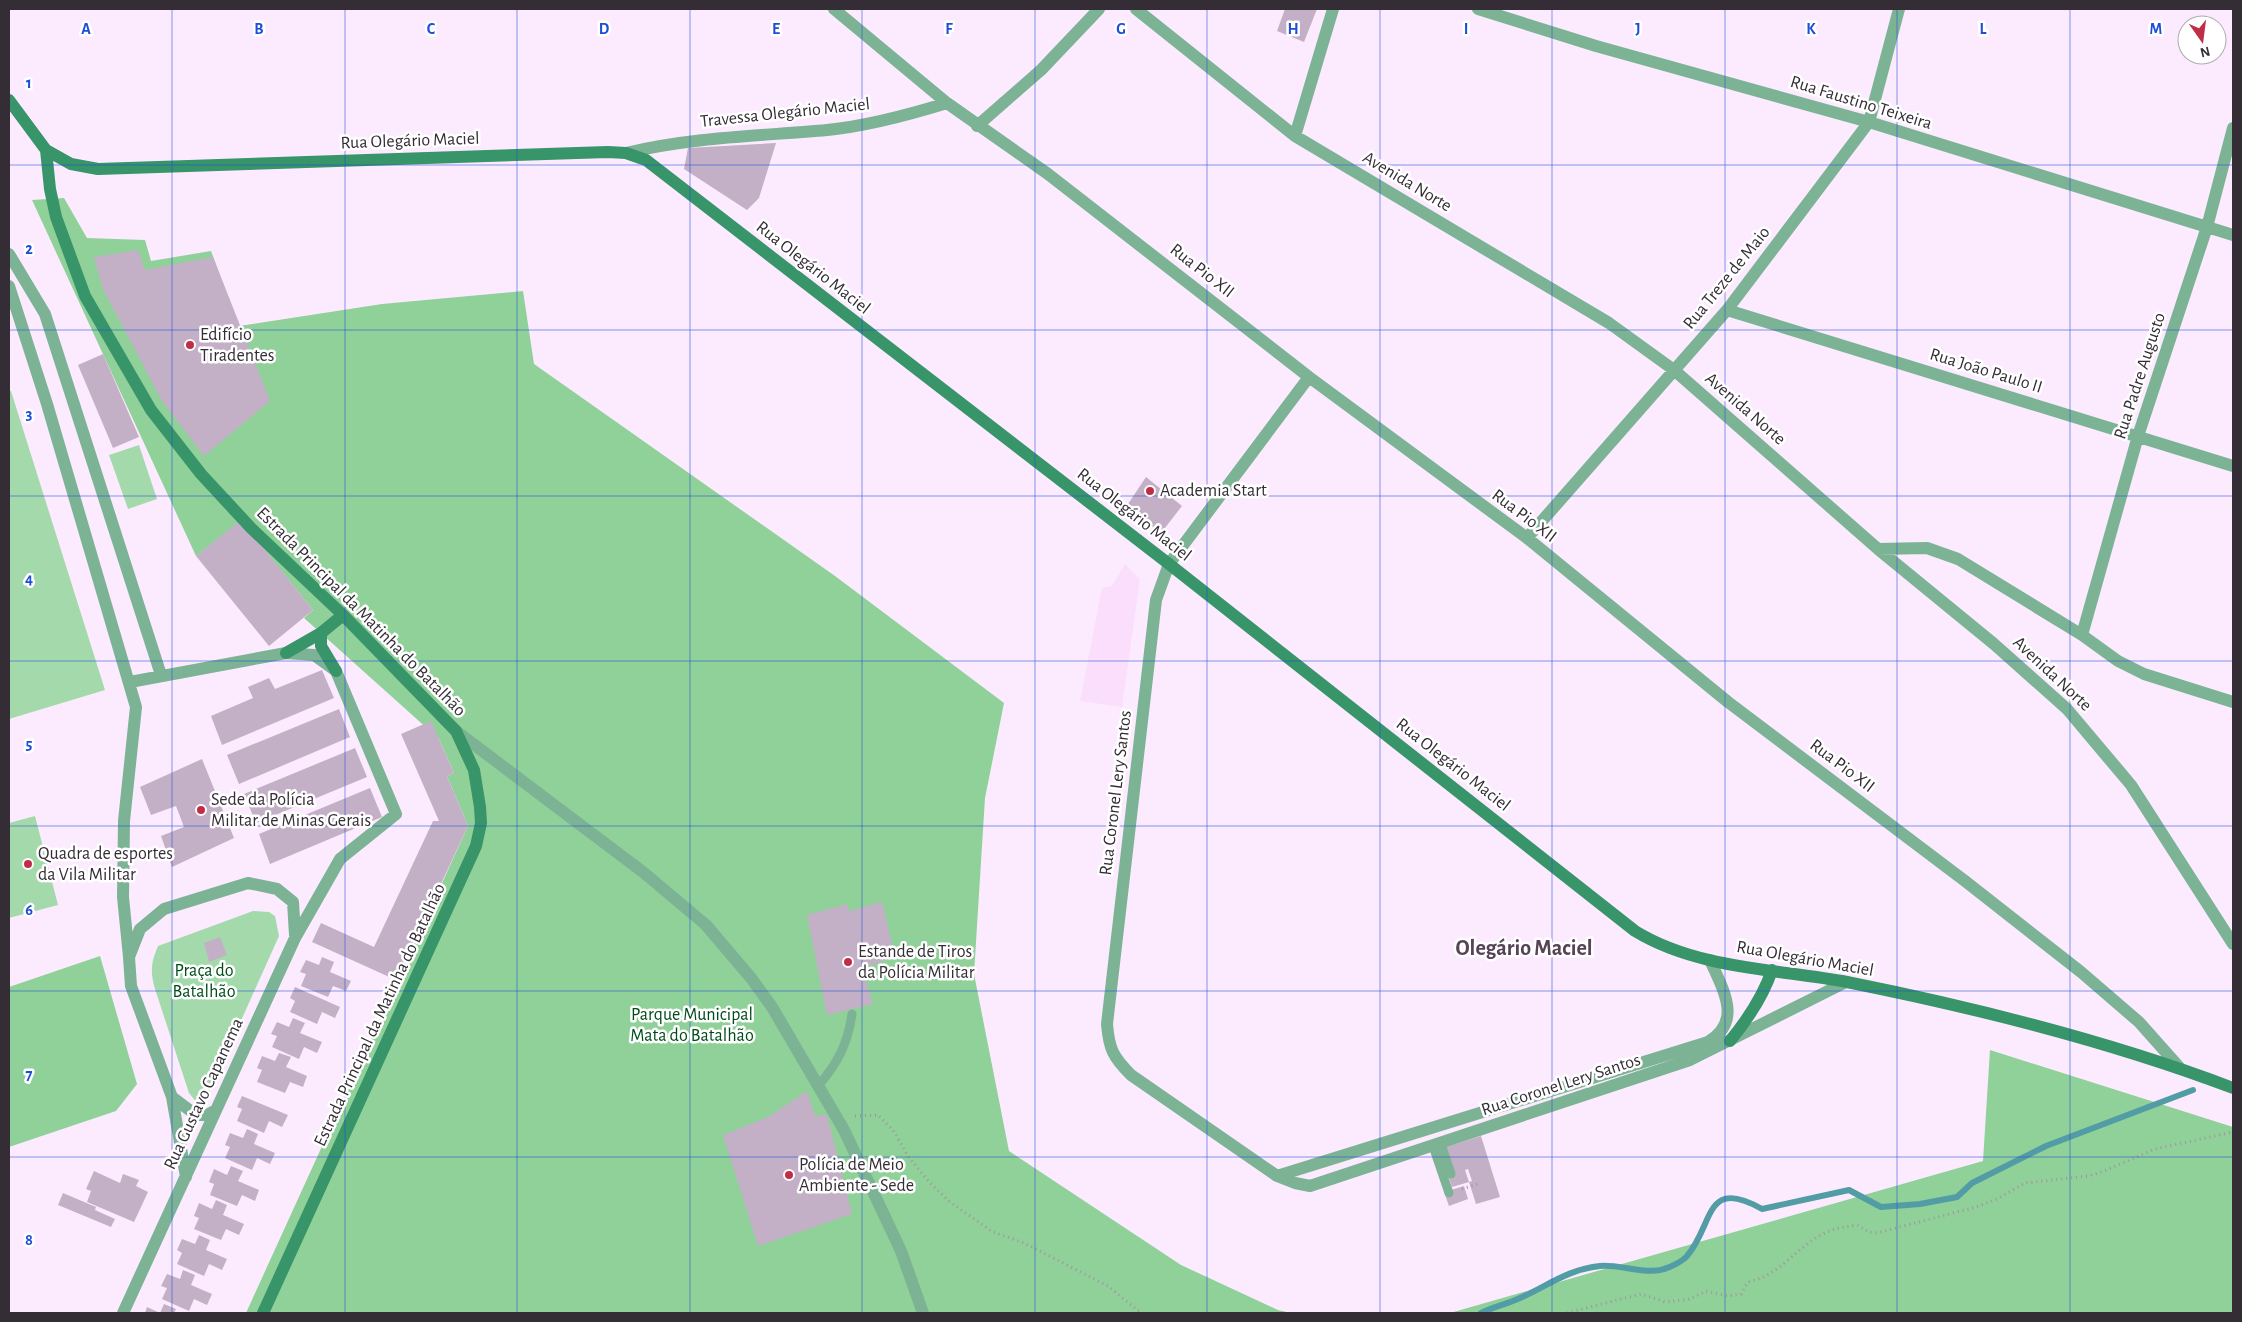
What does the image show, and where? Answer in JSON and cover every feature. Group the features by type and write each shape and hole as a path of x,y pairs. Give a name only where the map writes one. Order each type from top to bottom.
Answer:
{"street":[{"name":"Rua Pio XII","path":"834,9 947,103 977,126 1048,174 1309,377 1527,538 1728,702 1965,881 2081,972 2140,1022 2179,1067"},
{"path":"977,126 1041,70 1099,9"},
{"name":"Avenida Norte","path":"1136,9 1295,136 1608,323 1674,370 1878,549 1994,644 2067,709 2131,785 2233,944"},
{"path":"1295,136 1333,9"},
{"name":"Rua Faustino Teixeira","path":"1478,9 1596,46 1869,122 2233,235"},
{"name":"Rua Treze de Maio","path":"1527,538 1727,310 1869,122 1899,9"},
{"name":"Rua Olegário Maciel","path":"9,100 46,150 71,164 98,169 522,153 626,153 646,160 1169,564 1635,931 1650,940 1710,960 1846,982 1978,1011 2179,1067 2233,1088"},
{"name":"Travessa Olegário Maciel","path":"626,153 682,142 829,130 899,117 947,103"},
{"name":"Rua Padre Augusto","path":"2082,635 2138,436 2206,227 2233,128"},
{"name":"Estrada Principal da Matinha do Batalhão","path":"46,150 50,190 56,218 85,296 151,410 201,474 251,528 343,616 456,731 474,770 481,823 476,846 263,1313"},
{"path":"9,254 45,314 161,675"},
{"path":"9,286 136,707 125,813 123,897 131,986 172,1097 186,1177"},
{"name":"Rua João Paulo II","path":"1727,310 2233,466"},
{"name":"Rua Coronel Lery Santos","path":"1309,377 1169,564 1156,600 1106,1024 1108,1044 1115,1059 1130,1075 1277,1176 1310,1186 1646,1076 1712,1043"},
{"path":"1878,549 1927,548 1958,559 2082,635 2118,661 2144,674 2233,702"},
{"path":"286,654 321,633 343,616"},
{"path":"321,633 322,646 336,671"},
{"path":"130,682 286,654 314,655 336,671"},
{"name":"Rua Gustavo Capanema","path":"123,1313 295,938 340,859 396,814 336,671"},
{"path":"456,731 643,872 706,925 752,978 772,1006 836,1116 902,1251 923,1313"},
{"path":"129,957 140,929 164,909 248,883 277,889 293,902 295,938"},
{"path":"1710,960 1728,1008 1726,1024 1712,1043"},
{"path":"1730,1041 1750,1015 1766,987 1772,970"},
{"name":"Rua Coronel Lery Santos","path":"1277,1176 1712,1043 1730,1041 1846,982"},
{"path":"172,1097 196,1115 207,1114 216,1110"}],"lane":[{"path":"818,1086 830,1072 846,1045 852,1014"},
{"path":"1437,1145 1451,1174"},
{"path":"1437,1145 1449,1193"}],"path":[{"path":"836,1116 878,1115 893,1130 908,1156 929,1182 950,1202 993,1232 1024,1243 1108,1286 1141,1313"},
{"path":"1567,1313 1641,1294 1666,1302 1690,1299 1706,1291 1728,1296 1741,1294 1748,1282 1765,1276 1786,1263 1822,1234 1838,1228 1857,1225 1869,1232 1877,1233 1976,1207 1996,1199 2025,1183 2102,1172 2155,1149 2233,1132"},
{"path":"1449,1193 1481,1183"}],"shaded area":[{"path":"1125,564 1140,579 1122,707 1080,701 1102,588 1112,586"}],"green space":[{"name":"Parque Municipal Mata do Batalhão","path":"64,198 87,238 145,240 151,261 211,251 239,326 382,304 523,291 534,364 835,576 1004,703 985,798 974,974 1009,1151 1181,1265 1278,1310 1291,1313 246,1313 468,826 447,776 454,773 439,739 304,618 313,610 241,521 196,556 32,200"},
{"path":"9,391 11,391 105,690 9,719"},
{"path":"139,445 157,499 128,509 109,455"},
{"name":"Quadra de esportes da Vila Militar","path":"35,816 58,905 9,918 9,823"},
{"name":"Praça do Batalhão","path":"253,911 269,912 275,916 279,936 205,1101 197,1103 189,1093 155,989 152,977 154,957 158,946"},
{"path":"100,956 137,1084 116,1111 9,1147 9,987"},
{"path":"1990,1050 2233,1127 2233,1313 1450,1313 1983,1161"}],"building":[{"path":"1285,9 1317,9 1304,42 1277,31"},
{"path":"776,143 759,198 747,210 684,169 688,148"},
{"name":"Edifício Tiradentes","path":"138,250 145,270 213,257 270,401 204,456 162,401 103,289 94,257"},
{"path":"103,354 139,437 113,448 78,365"},
{"name":"Academia Start","path":"1146,477 1182,506 1161,533 1126,507"},
{"path":"241,520 313,610 269,646 196,556"},
{"path":"322,670 334,698 222,745 211,716 253,698 248,687 269,678 275,689"},
{"path":"339,709 350,737 239,784 227,755"},
{"path":"431,721 454,773 447,776 468,826 396,980 312,942 321,923 374,947 433,821 439,821 401,734"},
{"path":"355,748 367,777 256,823 244,794"},
{"name":"Sede da Polícia Militar de Minas Gerais","path":"202,759 234,838 172,867 161,836 184,827 176,806 151,815 140,787"},
{"path":"370,788 382,817 270,864 259,834"},
{"name":"Estande de Tiros da Polícia Militar","path":"882,902 895,957 862,968 873,1004 827,1015 807,915 847,904 849,911"},
{"path":"220,937 227,955 209,962 204,943"},
{"path":"322,957 334,962 330,972 351,981 346,991 333,986 328,997 301,986 306,974 300,972 306,960 319,965"},
{"path":"295,987 340,1007 335,1018 322,1012 317,1024 290,1012 295,1001 290,998"},
{"path":"293,1018 305,1023 300,1033 322,1042 317,1053 304,1047 299,1059 272,1047 277,1036 271,1034 277,1022 289,1027"},
{"path":"279,1053 291,1057 286,1067 307,1076 303,1087 290,1082 285,1093 257,1082 262,1070 257,1068 262,1056 275,1061"},
{"name":"Polícia de Meio Ambiente - Sede","path":"807,1091 815,1116 827,1115 852,1214 758,1246 723,1135 768,1117"},
{"path":"242,1096 288,1115 282,1127 269,1121 264,1133 237,1121 242,1109 237,1107"},
{"path":"247,1129 258,1134 254,1144 275,1153 270,1164 257,1158 252,1170 225,1158 230,1147 225,1145 230,1133 243,1138"},
{"path":"1481,1136 1500,1197 1476,1204 1469,1182 1452,1187 1448,1175 1446,1147","holes":["1468,1169 1472,1181 1469,1182 1465,1170"]},
{"path":"231,1166 243,1171 238,1181 259,1190 255,1201 242,1195 237,1206 210,1195 214,1184 209,1182 214,1169 227,1175"},
{"path":"94,1171 120,1183 123,1174 139,1180 136,1186 148,1192 134,1222 87,1202 91,1191 86,1189"},
{"path":"1464,1186 1468,1199 1449,1206 1444,1192"},
{"path":"63,1193 96,1207 95,1210 115,1219 111,1227 58,1205"},
{"path":"216,1200 227,1205 223,1215 244,1224 239,1235 226,1229 221,1240 194,1229 199,1218 194,1216 199,1203 212,1209"},
{"path":"199,1235 210,1240 206,1250 227,1259 222,1270 209,1264 204,1276 177,1264 182,1253 177,1250 182,1239 195,1244"},
{"path":"183,1270 195,1275 191,1285 212,1294 207,1305 194,1299 189,1311 162,1299 167,1288 161,1286 167,1274 180,1279"},
{"path":"164,1304 176,1309 174,1313 160,1313"},
{"path":"147,1307 160,1313 145,1313"}],"waterway":[{"path":"1481,1313 1520,1298 1568,1274 1589,1268 1607,1266 1657,1271 1680,1262 1696,1244 1713,1208 1720,1201 1730,1198 1743,1200 1762,1209 1849,1190 1881,1207 1920,1204 1957,1197 1972,1183 2046,1146 2193,1090"}],"place":[{"name":"Edifício Tiradentes","path":"190,345"},
{"name":"Academia Start","path":"1150,491"},
{"name":"Sede da Polícia Militar de Minas Gerais","path":"201,810"},
{"name":"Quadra de esportes da Vila Militar","path":"28,864"},
{"name":"Estande de Tiros da Polícia Militar","path":"848,962"},
{"name":"Polícia de Meio Ambiente - Sede","path":"789,1175"}],"district":[{"name":"Olegário Maciel","path":"1524,948"}]}
